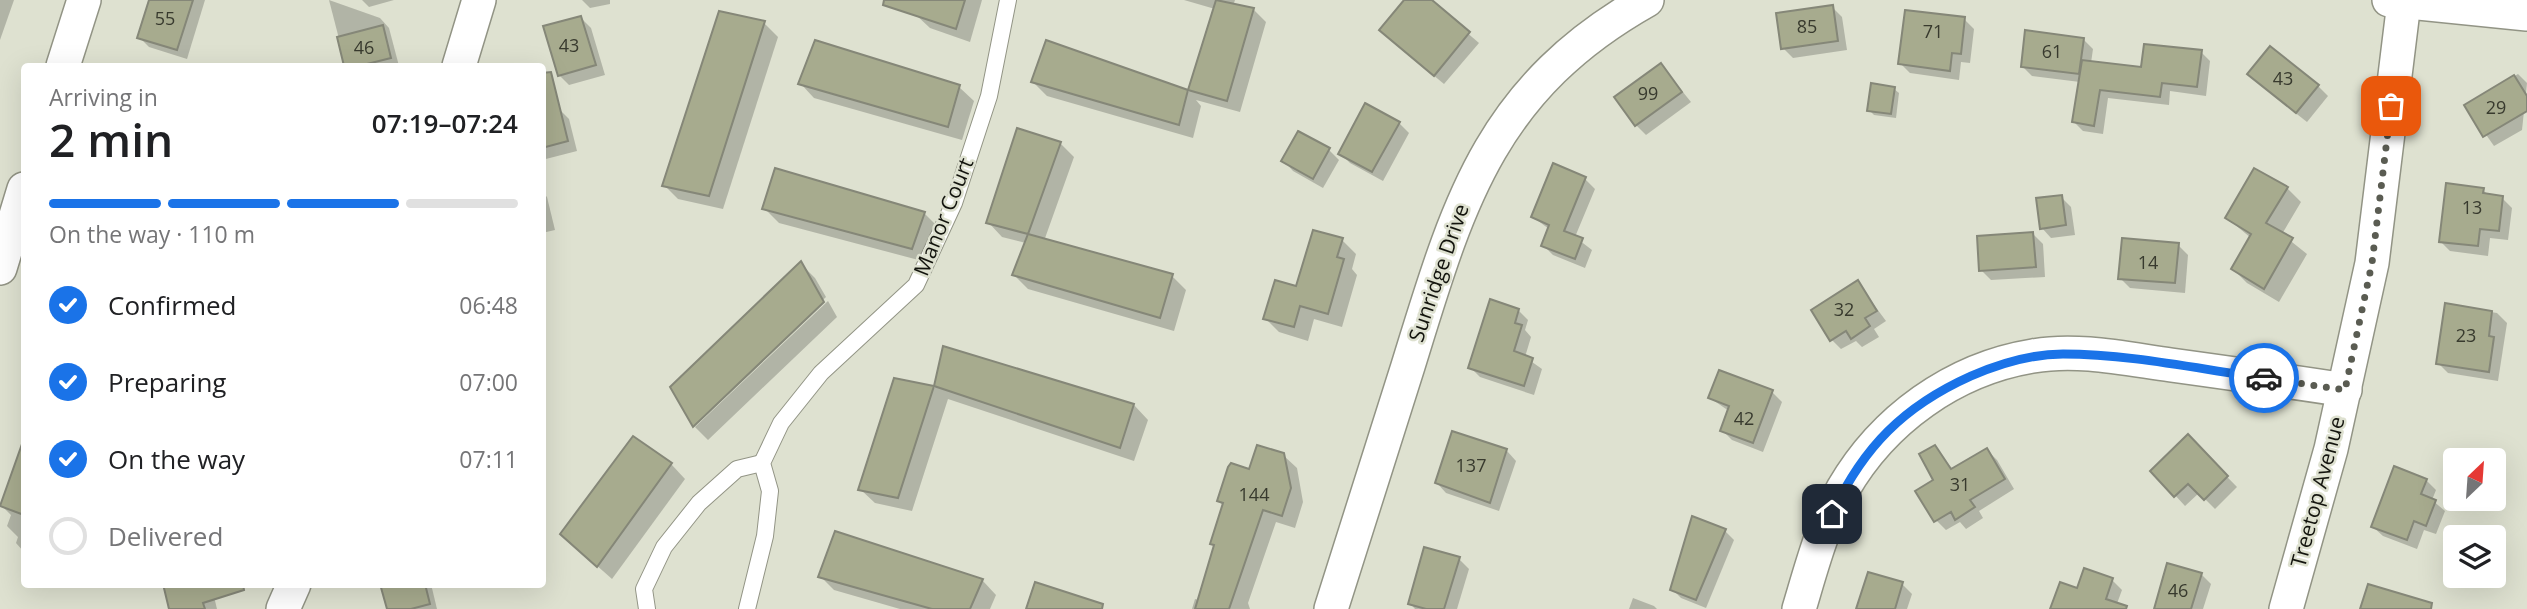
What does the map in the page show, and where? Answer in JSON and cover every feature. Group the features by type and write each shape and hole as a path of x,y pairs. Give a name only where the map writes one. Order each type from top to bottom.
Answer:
{"street":[{"path":"64,63 84,0"},
{"path":"460,63 479,0"},
{"name":"Sunridge Drive","path":"1331,609 1440,262 1477,170 1504,124 1542,80 1590,39 1647,0"},
{"path":"2397,1 2527,14"},
{"name":"Treetop Avenue","path":"2286,609 2345,390 2372,263 2397,1"},
{"path":"0,268 21,199"},
{"path":"1799,609 1813,564 1843,490 1880,438 1927,397 1990,368 2034,355 2063,354 2122,358 2345,390"},
{"path":"284,609 292,588"}],"lane":[{"name":"Manor Court","path":"762,463 781,423 821,373 916,285 954,203 989,96 1008,0"},
{"path":"646,609 644,589 664,547 699,503 737,468 762,463 770,491 760,559 747,609"}],"building":[{"path":"149,0 193,0 177,50 137,38"},
{"path":"884,0 965,0 956,29 883,5"},
{"path":"1216,0 1254,8 1227,101 1188,90"},
{"path":"1404,0 1432,0 1470,32 1434,76 1379,30"},
{"path":"1833,5 1838,41 1781,49 1776,13"},
{"path":"1905,10 1965,17 1961,54 1952,53 1950,71 1898,64"},
{"path":"719,11 765,21 709,196 662,186"},
{"path":"581,16 596,65 558,76 543,26"},
{"path":"383,25 391,58 371,63 343,63 337,37"},
{"path":"2025,30 2084,38 2079,74 2021,67"},
{"path":"815,40 960,85 948,127 798,84"},
{"path":"1046,40 1188,90 1179,125 1031,82"},
{"path":"2144,44 2202,50 2197,87 2162,83 2160,97 2100,90 2094,126 2072,122 2082,60 2141,67"},
{"path":"2270,46 2319,85 2296,113 2247,74"},
{"path":"1661,63 1682,92 1635,126 1614,97"},
{"path":"551,72 568,141 546,147 546,73"},
{"path":"2514,75 2527,96 2527,111 2483,137 2464,105"},
{"path":"1871,83 1895,87 1891,114 1867,111"},
{"path":"1365,103 1400,122 1372,172 1338,154"},
{"path":"1017,128 1061,142 1028,234 986,223"},
{"path":"1298,131 1330,148 1313,179 1281,161"},
{"path":"1553,163 1586,177 1564,231 1583,238 1575,259 1541,246 1549,225 1531,217"},
{"path":"775,168 925,212 912,249 762,209"},
{"path":"2254,168 2288,187 2266,223 2293,238 2264,289 2231,269 2251,234 2225,218"},
{"path":"2446,183 2484,188 2483,193 2503,196 2499,231 2480,229 2478,246 2439,242"},
{"path":"2062,195 2066,225 2040,229 2036,198"},
{"path":"1313,230 1343,238 1337,257 1344,259 1328,314 1300,306 1294,327 1263,319 1275,280 1296,286"},
{"path":"2033,232 2036,267 1979,271 1977,236"},
{"path":"1028,234 1173,274 1160,318 1012,275"},
{"path":"2122,238 2179,243 2175,283 2118,279"},
{"path":"801,261 824,302 693,427 670,387"},
{"path":"1858,280 1877,311 1865,318 1870,326 1851,339 1846,331 1830,341 1811,310"},
{"path":"1490,299 1519,309 1515,323 1522,325 1514,351 1533,358 1524,386 1468,368"},
{"path":"2445,303 2492,311 2489,336 2494,337 2489,372 2436,364"},
{"path":"943,346 1134,404 1120,448 934,386"},
{"path":"1719,370 1773,390 1753,443 1720,431 1729,406 1708,398"},
{"path":"894,378 934,386 898,498 858,490"},
{"path":"1452,431 1507,449 1490,503 1435,483"},
{"path":"2188,434 2228,476 2204,500 2188,484 2174,497 2150,471"},
{"path":"633,436 672,463 597,567 560,534"},
{"path":"1257,445 1284,453 1291,488 1282,516 1263,510 1229,609 1195,609 1214,545 1210,544 1223,503 1217,501 1228,467 1231,463 1249,469"},
{"path":"1935,445 1951,469 1987,448 2005,479 1970,500 1975,507 1955,520 1951,512 1934,522 1915,491 1933,480 1919,454"},
{"path":"21,447 21,514 0,506"},
{"path":"2394,466 2427,479 2421,494 2436,500 2426,526 2414,521 2407,540 2371,527"},
{"path":"1692,516 1726,529 1696,600 1670,590"},
{"path":"835,531 983,579 970,609 932,609 818,577"},
{"path":"1424,547 1460,557 1444,609 1426,609 1408,604"},
{"path":"2167,563 2202,573 2191,609 2154,609"},
{"path":"2084,568 2113,578 2106,599 2127,606 2126,609 2050,609 2060,582 2077,588"},
{"path":"1868,572 1903,582 1895,609 1856,609"},
{"path":"1035,582 1103,604 1102,609 1026,609"},
{"path":"2368,584 2432,603 2431,609 2360,609"},
{"path":"164,588 244,588 203,603 205,609 169,609"},
{"path":"381,588 426,588 430,604 411,609 387,609"}],"way so far":[{"path":"2264,378 2345,390 2372,263 2391,106"}],"route":[{"path":"1832,514 1843,490 1859,466 1880,438 1909,410 1947,387 2012,360 2034,355 2063,354 2122,358 2264,378"}]}
